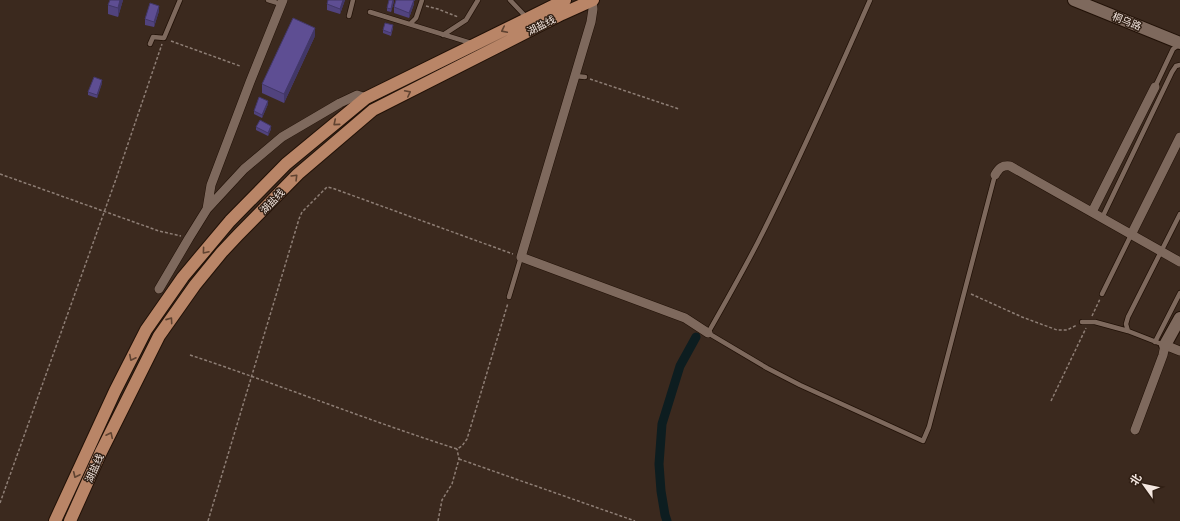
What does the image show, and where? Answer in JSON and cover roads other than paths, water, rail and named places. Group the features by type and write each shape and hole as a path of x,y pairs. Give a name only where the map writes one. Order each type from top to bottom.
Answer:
{"main road":[{"name":"湖盐线","path":"55,521 115,391 146,330 183,277 230,221 286,164 366,98 564,0"},
{"name":"湖盐线","path":"70,521 101,452 159,336 195,285 222,252 298,174 373,110 592,0"}],"street":[{"path":"592,0 593,8 591,22 521,257 685,318 708,332"},
{"name":"桐乌路","path":"1074,0 1180,43"},
{"path":"207,209 211,185 282,2"},
{"path":"1092,212 1155,87"},
{"path":"159,289 207,209 244,169 282,137 346,100 357,95 366,98"},
{"path":"1131,235 1180,137"},
{"path":"995,175 999,168 1010,166 1180,262"},
{"path":"1160,343 1180,318"},
{"path":"1160,343 1180,351"},
{"path":"1135,430 1163,355 1160,343"}],"lane":[{"path":"150,44 153,37 164,38 180,0"},
{"path":"268,0 282,2"},
{"path":"349,16 353,0"},
{"path":"443,35 466,20 478,0"},
{"path":"510,0 528,18"},
{"path":"870,0 832,87 758,242 708,332 761,365 800,385 923,441 929,427 995,175"},
{"path":"410,24 416,18 421,2"},
{"path":"370,12 474,44"},
{"path":"1155,87 1173,50 1180,43"},
{"path":"1102,218 1172,72 1176,66 1180,66"},
{"path":"575,76 585,77"},
{"path":"1128,331 1126,324 1128,317 1180,214"},
{"path":"1102,294 1131,235"},
{"path":"509,297 521,257"},
{"path":"1082,322 1095,322 1128,331 1160,343 1180,293"}],"waterway":[{"path":"667,521 661,491 659,464 662,424 680,366 696,337"}]}
